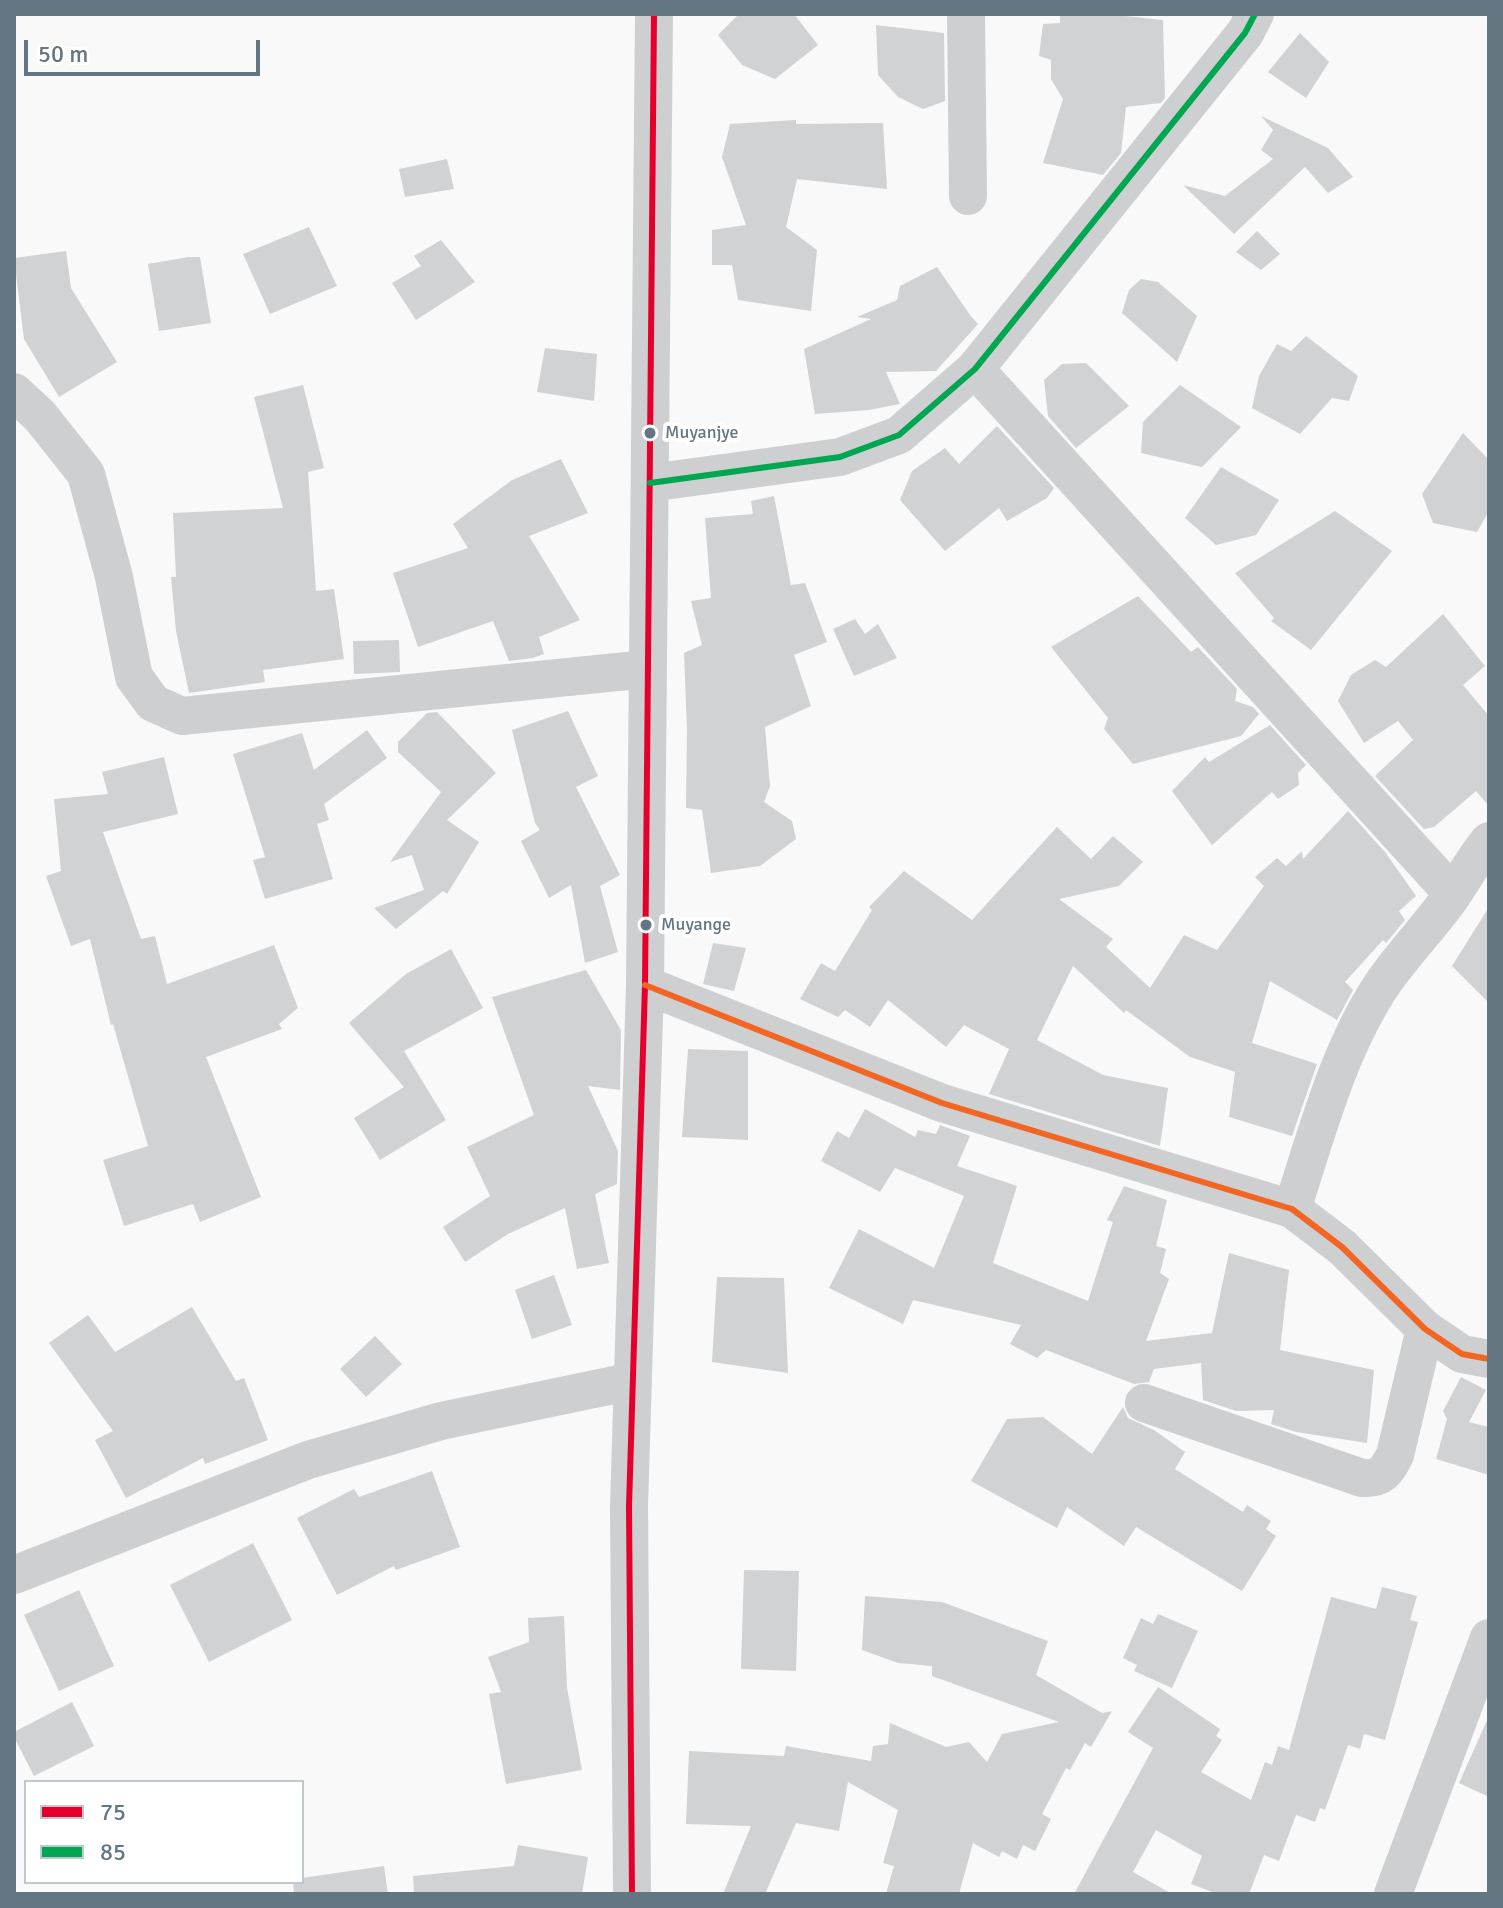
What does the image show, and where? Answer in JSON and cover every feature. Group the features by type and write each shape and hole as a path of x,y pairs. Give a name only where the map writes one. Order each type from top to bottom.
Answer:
{"street":[{"path":"632,1894 629,1506 645,985 654,14"},
{"path":"966,14 968,196"},
{"path":"650,483 840,457 899,435 975,369 1245,33 1255,14"},
{"path":"975,369 1453,894"},
{"path":"14,392 40,416 86,474 114,577 134,677 153,703 182,716 647,669"},
{"path":"1292,1209 1324,1109 1358,1028 1383,983 1453,894 1472,861 1489,841"},
{"path":"645,985 942,1103 1292,1209 1342,1247 1425,1329 1462,1354 1489,1359"},
{"path":"1144,1403 1362,1478 1375,1479 1387,1470 1395,1455 1425,1329"},
{"path":"14,1575 308,1460 441,1421 633,1381"},
{"path":"1393,1894 1489,1638"}],"building":[{"path":"739,14 794,14 818,45 775,79 742,65 718,35"},
{"path":"1060,14 1106,14 1163,20 1165,98 1161,103 1126,107 1121,153 1103,175 1043,163 1063,99 1051,79 1051,60 1039,56 1043,24 1060,23"},
{"path":"876,25 944,33 945,101 923,109 898,97 878,75"},
{"path":"1300,33 1329,62 1306,98 1268,72"},
{"path":"1261,116 1328,148 1353,177 1328,193 1305,167 1234,234 1183,185 1225,196 1273,159 1261,150 1273,130"},
{"path":"796,120 796,124 883,123 887,189 797,179 786,227 817,250 811,311 738,300 732,265 712,265 712,230 746,225 722,157 730,124"},
{"path":"447,159 454,189 405,197 399,169"},
{"path":"309,227 337,286 270,314 243,254"},
{"path":"1257,231 1280,254 1261,270 1236,252"},
{"path":"441,240 475,282 416,320 392,283 421,266 414,256"},
{"path":"66,251 71,288 117,362 59,397 24,339 14,258"},
{"path":"200,257 211,323 159,331 148,264"},
{"path":"937,267 978,324 936,371 886,372 900,404 815,414 804,349 871,319 857,317 897,300 900,286"},
{"path":"1141,279 1158,282 1197,316 1177,362 1122,313 1129,290"},
{"path":"1306,336 1358,376 1349,401 1332,398 1300,434 1252,408 1259,376 1277,344 1291,351"},
{"path":"545,348 597,354 594,401 537,392"},
{"path":"1086,363 1129,406 1076,448 1048,416 1044,380 1062,364"},
{"path":"303,385 324,468 308,472 316,591 334,589 344,659 263,670 265,682 189,693 176,631 171,577 176,577 173,513 283,508 254,397"},
{"path":"1180,385 1241,427 1202,467 1141,453 1143,422"},
{"path":"997,426 1054,488 1047,498 1007,521 999,508 945,551 900,500 912,471 945,448 959,464"},
{"path":"1463,433 1489,460 1489,511 1477,532 1433,523 1422,494"},
{"path":"561,459 588,513 529,536 580,620 539,637 544,654 533,658 509,661 493,621 418,647 393,573 468,548 453,524 512,480"},
{"path":"1221,467 1279,500 1256,535 1216,545 1185,518"},
{"path":"774,496 791,585 805,583 827,642 794,655 811,706 765,727 770,786 764,802 792,821 796,839 760,866 711,873 702,810 686,808 684,653 702,645 691,601 711,598 705,518 753,514 751,501"},
{"path":"1335,511 1392,551 1311,650 1271,621 1274,618 1235,573"},
{"path":"1138,596 1191,652 1198,647 1237,689 1235,701 1253,707 1259,714 1241,736 1133,764 1104,729 1108,718 1051,647"},
{"path":"1443,614 1485,666 1463,685 1489,716 1489,806 1476,791 1434,827 1424,829 1375,776 1413,740 1398,721 1364,743 1338,701 1351,675 1375,660 1386,667"},
{"path":"855,619 865,634 878,624 897,658 854,676 833,629"},
{"path":"399,640 400,672 354,674 353,641"},
{"path":"568,711 598,776 576,787 620,875 600,886 618,952 585,963 571,885 549,898 521,841 540,830 535,823 512,730"},
{"path":"437,712 496,773 447,820 479,842 447,894 443,891 396,929 374,908 424,890 412,855 390,862 441,792 398,752 398,742 427,713"},
{"path":"1270,725 1306,765 1298,773 1299,785 1278,799 1272,792 1212,845 1172,791 1205,757 1209,762"},
{"path":"367,730 387,758 324,804 329,820 317,824 333,879 265,899 253,860 265,857 233,754 302,733 314,770"},
{"path":"164,757 178,814 103,832 141,939 155,936 167,984 274,945 298,1008 279,1024 282,1029 206,1057 261,1197 200,1222 193,1204 124,1226 103,1160 148,1146 111,1025 90,939 71,946 46,876 61,871 54,799 108,794 102,772"},
{"path":"1348,811 1385,852 1416,896 1399,911 1405,920 1345,982 1353,990 1337,1020 1270,981 1252,1043 1317,1064 1292,1136 1229,1117 1235,1072 1190,1057 1126,1010 1124,1013 1073,966 1037,1040 1103,1075 1168,1088 1160,1146 989,1094 1009,1049 964,1025 946,1047 888,1000 870,1027 845,1010 838,1017 800,999 821,963 835,971 872,910 869,907 904,871 972,920 1057,827 1091,859 1113,836 1143,862 1119,886 1059,899 1113,939 1106,947 1150,988 1184,935 1217,950 1264,886 1255,877 1277,858 1286,866 1302,851 1303,859"},
{"path":"1489,907 1489,1003 1452,966"},
{"path":"713,943 746,948 734,991 703,984"},
{"path":"451,949 483,1008 404,1051 446,1120 380,1160 354,1118 404,1087 349,1023 406,974"},
{"path":"586,970 621,1030 620,1090 588,1086 618,1151 617,1184 595,1194 609,1263 577,1269 565,1208 508,1234 465,1262 443,1227 490,1196 467,1147 534,1115 492,997"},
{"path":"688,1049 748,1051 748,1140 682,1137"},
{"path":"865,1109 915,1137 918,1130 936,1134 940,1125 970,1136 957,1166 1017,1186 993,1263 1088,1301 1113,1222 1107,1220 1124,1186 1167,1200 1156,1246 1166,1249 1160,1273 1169,1279 1146,1341 1212,1333 1229,1253 1289,1270 1280,1350 1374,1370 1367,1443 1296,1432 1271,1424 1274,1410 1236,1411 1203,1400 1201,1363 1154,1369 1149,1382 1134,1384 1046,1350 1037,1358 1010,1344 1021,1325 913,1300 903,1324 829,1288 859,1229 934,1268 964,1196 895,1168 880,1192 821,1161 837,1131 849,1138"},
{"path":"554,1275 572,1325 532,1339 515,1290"},
{"path":"717,1277 784,1278 788,1373 712,1362"},
{"path":"192,1307 236,1381 244,1378 268,1440 205,1464 203,1458 126,1498 95,1440 113,1431 49,1343 88,1315 115,1352"},
{"path":"375,1336 402,1364 366,1397 340,1369"},
{"path":"1461,1377 1486,1390 1469,1422 1489,1427 1489,1475 1436,1459 1447,1419 1443,1411"},
{"path":"1123,1407 1128,1418 1154,1430 1185,1452 1175,1469 1243,1512 1247,1505 1271,1521 1266,1529 1276,1536 1242,1591 1136,1527 1124,1546 1067,1507 1057,1528 971,1481 1007,1419 1043,1417 1092,1454"},
{"path":"432,1471 460,1547 396,1570 394,1566 337,1595 297,1518 354,1489 359,1497"},
{"path":"253,1543 292,1620 209,1662 170,1585"},
{"path":"744,1570 799,1571 796,1671 741,1669"},
{"path":"1382,1587 1417,1596 1410,1620 1418,1622 1385,1740 1364,1734 1360,1749 1348,1745 1325,1810 1320,1808 1315,1822 1296,1815 1279,1861 1264,1855 1249,1894 1218,1894 1191,1884 1202,1856 1156,1830 1133,1872 1172,1894 1074,1894 1153,1748 1128,1732 1158,1687 1220,1729 1216,1736 1222,1740 1201,1772 1251,1800 1265,1762 1272,1765 1278,1746 1289,1750 1331,1597 1376,1609"},
{"path":"79,1590 114,1666 59,1691 24,1615"},
{"path":"865,1596 942,1602 1048,1641 1036,1675 1102,1713 1112,1711 1091,1747 1085,1743 1070,1770 1066,1768 1042,1814 1051,1819 1035,1851 1023,1845 1017,1859 1002,1851 999,1857 973,1843 959,1894 886,1894 894,1866 883,1863 898,1810 848,1782 839,1831 796,1823 765,1894 723,1894 751,1826 686,1824 689,1751 784,1756 786,1746 871,1761 873,1746 888,1744 890,1723 946,1747 969,1742 987,1762 1002,1734 1059,1722 932,1676 932,1666 898,1663 862,1650"},
{"path":"1158,1614 1198,1631 1172,1688 1134,1671 1137,1665 1123,1658 1141,1618 1153,1624"},
{"path":"564,1616 567,1688 582,1770 506,1784 489,1694 501,1692 488,1657 529,1642 528,1618"},
{"path":"72,1702 94,1746 34,1776 14,1732"},
{"path":"1489,1716 1489,1797 1459,1783"},
{"path":"518,1845 588,1857 582,1894 414,1894 413,1876 514,1866"},
{"path":"384,1866 388,1894 294,1894 293,1884 304,1884 304,1878"}],"transit line":[{"name":"75","path":"632,1894 629,1506 645,985 654,14"},
{"name":"85","path":"650,483 840,457 899,435 975,369 1245,33 1255,14"},
{"path":"645,985 942,1103 1292,1209 1342,1247 1425,1329 1462,1354 1489,1359"}],"place":[{"name":"Muyanjye","path":"650,433"},
{"name":"Muyange","path":"646,925"}]}
